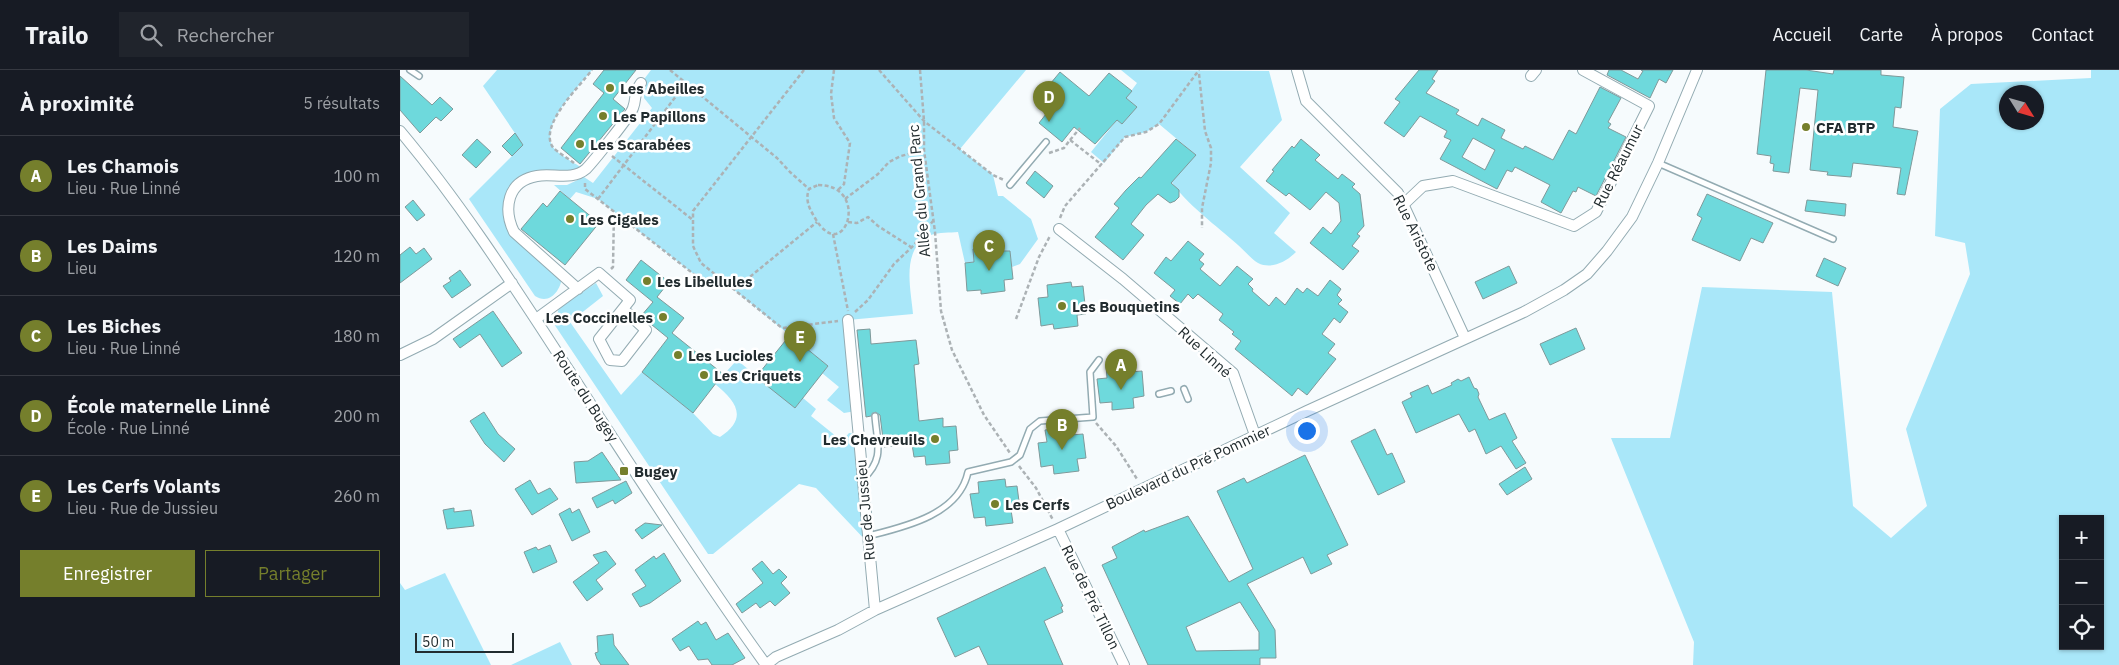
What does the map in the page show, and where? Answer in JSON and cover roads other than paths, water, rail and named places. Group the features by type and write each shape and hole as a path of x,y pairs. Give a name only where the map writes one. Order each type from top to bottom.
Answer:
{"street":[{"name":"Rue Aristote","path":"1297,70 1306,101 1398,194 1466,338"},
{"name":"Rue Réaumur","path":"1404,204 1423,186 1453,181 1574,226 1596,212 1649,106 1583,70"},
{"name":"Boulevard du Pré Pommier","path":"766,665 776,657 838,630 875,610 1058,529 1548,299 1587,274 1632,217 1658,163 1697,70"},
{"path":"578,289 514,232 508,220 507,212 511,193 530,178 540,175 567,176 585,170 633,109 635,92 641,83"},
{"name":"Route du Bugey","path":"400,131 439,178 512,283 674,532 766,665"},
{"name":"Rue Linné","path":"1057,227 1123,279 1233,373 1255,435"},
{"path":"536,319 599,273 630,300 623,308 599,339 610,360 622,361 646,330 623,308"},
{"path":"400,355 433,339 512,283"},
{"name":"Rue de Jussieu","path":"848,320 875,610"},
{"name":"Rue de Pré Tillon","path":"1058,529 1124,665"}],"lane":[{"path":"410,70 419,76"},
{"path":"1010,185 1028,161 1046,142"},
{"path":"1658,163 1833,239"},
{"path":"868,536 915,524 951,502 966,483 968,472 1014,460 1020,455 1030,429 1040,421 1093,417 1090,372 1099,360"},
{"path":"1184,389 1188,399"},
{"path":"1159,394 1171,391"},
{"path":"863,479 874,469 878,458 875,416"}],"place":[{"name":"Les Abeilles","path":"610,88"},
{"name":"Les Papillons","path":"603,116"},
{"name":"École maternelle Linné","path":"1049,122"},
{"name":"CFA BTP","path":"1806,127"},
{"name":"Les Scarabées","path":"580,144"},
{"name":"Les Cigales","path":"570,219"},
{"name":"Les Biches","path":"989,271"},
{"name":"Les Libellules","path":"647,281"},
{"name":"Les Bouquetins","path":"1062,306"},
{"name":"Les Coccinelles","path":"663,317"},
{"name":"Les Lucioles","path":"678,355"},
{"name":"Les Cerfs Volants","path":"800,362"},
{"name":"Les Criquets","path":"704,375"},
{"name":"Les Chamois","path":"1121,390"},
{"name":"Les Chevreuils","path":"935,439"},
{"name":"Les Daims","path":"1062,450"},
{"name":"Bugey","path":"624,471"},
{"name":"Les Cerfs","path":"995,504"}]}
